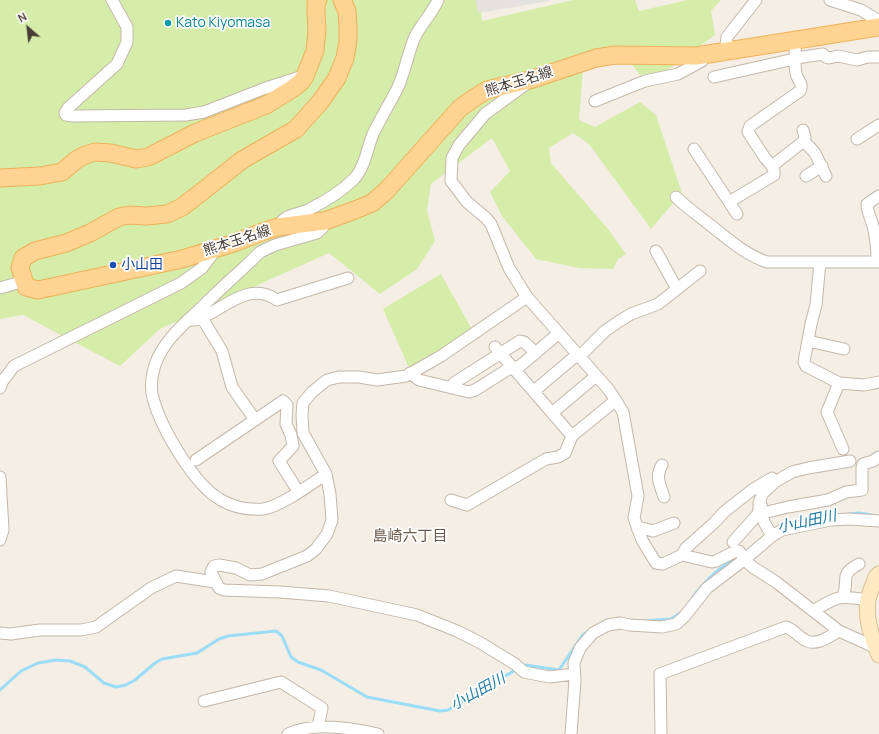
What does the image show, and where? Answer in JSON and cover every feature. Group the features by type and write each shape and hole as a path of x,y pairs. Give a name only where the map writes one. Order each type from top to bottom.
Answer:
{"main road":[{"path":"0,178 40,176 62,172 76,160 95,152 112,153 136,159 148,157 195,134 266,106 292,89 301,82 305,76 315,51 317,30 316,3 318,0"},
{"path":"26,287 20,268 23,258 35,251 66,243 90,233 119,217 129,215 146,216 167,214 182,207 242,160 296,129 321,100 337,78 345,58 348,42 348,26 347,11 342,0"},
{"name":"熊本玉名線","path":"26,287 38,290 155,265 218,248 262,232 324,221 372,203 387,190 460,108 487,90 532,79 596,58 615,55 696,56 879,27"}],"street":[{"path":"112,0 127,27 126,42 117,64 68,108 65,113 66,115 178,115 204,112 263,89 305,76"},
{"path":"278,228 281,221 307,210 332,196 354,178 361,168 372,136 399,85 414,39 422,25 435,8 438,0"},
{"path":"726,52 727,37 756,0"},
{"path":"830,0 861,10 879,20"},
{"path":"729,202 774,175 772,166 748,132 750,126 800,91 802,87 796,72 795,41"},
{"path":"714,77 796,58 823,54 829,58 838,56 857,60 868,57 879,57"},
{"path":"595,100 645,81 678,74 702,61 704,55"},
{"path":"532,79 485,114 459,145 452,158 451,181 467,202 491,224 509,268 527,297 579,355 616,400 624,416 637,489 638,499 633,514 642,540 656,563 663,564 682,555 686,548 724,512 752,490 788,468"},
{"path":"857,139 879,125"},
{"path":"772,166 804,135 824,171 806,176"},
{"path":"694,149 737,214"},
{"path":"676,197 685,206 754,258 767,262 878,262 875,235 868,213 867,204 879,196"},
{"path":"324,221 323,227 317,233 275,245 260,252 176,330 164,347 155,365 151,382 152,397 181,456 206,489 222,500 246,508 263,509 276,505 326,474"},
{"path":"0,388 2,382 14,366 181,283 202,268 218,248"},
{"path":"656,251 677,289"},
{"path":"820,262 816,305 804,362 806,366 839,383 864,385 879,382"},
{"path":"534,391 579,355 605,331 631,314 658,304 700,271"},
{"path":"188,320 192,321 202,318 242,296 259,293 271,296 278,300 348,278"},
{"path":"0,288 21,282 26,287"},
{"path":"527,297 441,356 406,376 377,380 359,377 333,378 327,380 312,392 303,403 303,433 326,474 330,494 332,520 327,534 316,549 307,556 262,574 250,575 236,568 219,565 214,566 211,572 219,588 224,590 329,596 417,615 457,631 479,642 526,673 549,677 574,674"},
{"path":"202,318 222,351 232,387 255,420"},
{"path":"410,373 419,380 469,392 475,390 507,370 520,366 559,333"},
{"path":"451,388 454,383 498,350 520,341 524,342 536,353"},
{"path":"808,341 844,349"},
{"path":"498,350 572,436"},
{"path":"552,413 596,376"},
{"path":"839,383 827,412 843,449"},
{"path":"451,500 467,505 546,459 558,457 565,453 572,436 616,400"},
{"path":"196,460 283,401 288,405 286,424 291,434 293,446 279,461 298,491"},
{"path":"763,514 788,507 828,500 846,492 862,490 863,464 873,461 879,457"},
{"path":"740,552 759,511 758,501 763,493 775,482 792,472 850,461"},
{"path":"662,465 658,473 658,478 664,497"},
{"path":"0,477 3,530 0,540"},
{"path":"760,500 764,522 770,533"},
{"path":"571,734 575,680 574,663 580,648 593,633 603,627 620,623 662,627 676,624 684,617 707,588 740,552 770,533 831,520 879,520"},
{"path":"637,528 653,531 674,523"},
{"path":"682,555 712,562 736,551 740,552 754,568 776,582 813,612 839,630 878,650"},
{"path":"843,596 846,588 846,573 849,569 859,564"},
{"path":"878,650 870,631 868,600 876,577 879,574"},
{"path":"0,633 11,634 40,630 81,630 96,627 151,588 176,576 215,582"},
{"path":"813,612 832,599 843,596 868,600"},
{"path":"661,734 660,674 786,627 792,629 807,642 817,642 839,630"},
{"path":"204,701 281,682 322,708 318,727"},
{"path":"295,733 303,728 324,727 378,734"}],"green space":[{"path":"0,0 480,0 482,21 573,0 635,0 639,11 688,0 721,0 711,11 715,35 666,71 640,75 619,48 584,56 579,120 595,127 640,102 656,115 682,193 651,229 589,144 573,133 549,148 551,163 608,229 626,254 618,259 613,269 579,268 536,259 502,216 490,192 510,171 492,138 431,184 427,210 435,241 417,269 380,294 329,253 160,329 120,366 23,315 0,319"},
{"path":"441,274 473,331 409,368 383,309"}],"shaded area":[{"path":"476,0 550,0 550,1 478,13"}],"waterway":[{"name":"小山田川","path":"848,514 859,513 872,515"},
{"name":"小山田川","path":"693,597 714,574 739,555"},
{"name":"小山田川","path":"643,621 671,619 682,612"},
{"name":"小山田川","path":"0,690 21,671 38,663 56,660 70,661 85,667 104,683 116,687 126,685 135,680 162,659 197,653 219,639 228,636 276,631 282,636 291,657 298,662 321,670 367,697 440,711 448,710 517,669"},
{"name":"小山田川","path":"523,666 525,665 559,670 582,636 587,632"}],"place":[{"name":"Kato Kiyomasa","path":"168,23"},
{"name":"小山田","path":"113,265"}],"district":[{"name":"島崎六丁目","path":"410,537"}]}
